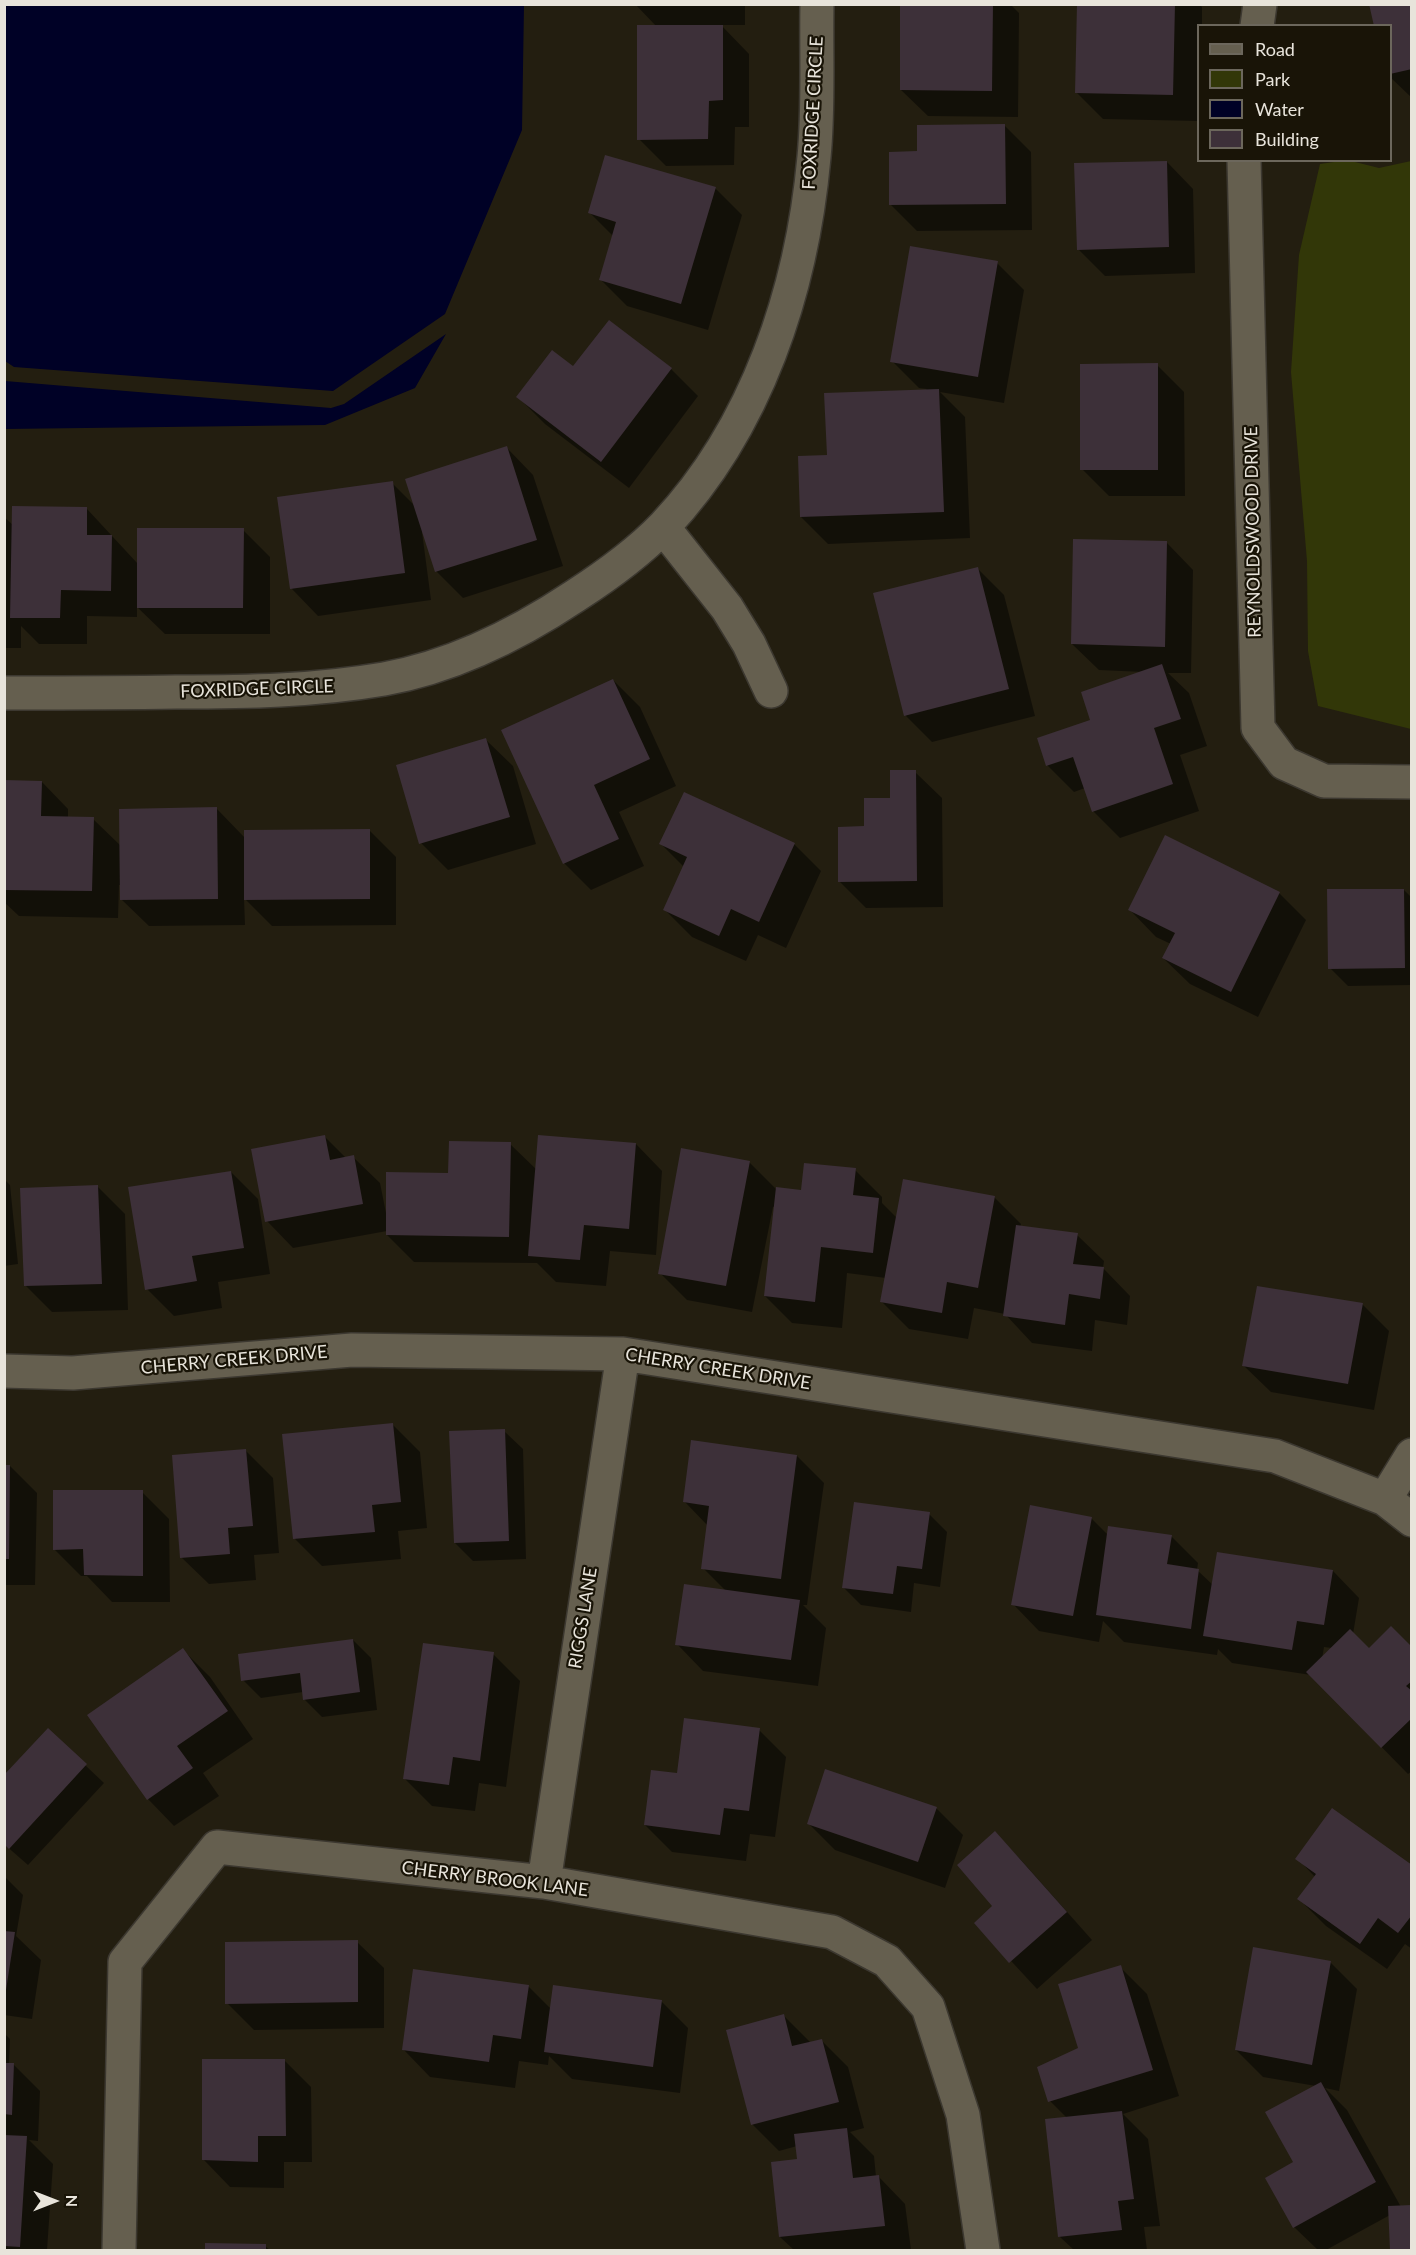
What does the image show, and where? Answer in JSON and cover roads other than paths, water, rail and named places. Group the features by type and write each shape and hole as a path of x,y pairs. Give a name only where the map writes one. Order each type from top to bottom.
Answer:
{"street":[{"name":"FOXRIDGE CIRCLE","path":"4,693 276,692 388,678 436,665 506,636 557,608 611,573 663,527 695,489 726,443 756,385 779,331 795,276 805,226 814,154 817,4"},
{"path":"1257,24 1260,4"},
{"name":"REYNOLDSWOOD DRIVE","path":"1244,162 1258,728 1284,763 1324,781 1412,782"},
{"path":"663,527 727,608 749,644 771,691"},
{"name":"CHERRY CREEK DRIVE","path":"4,1371 74,1373 352,1350 623,1354 1275,1456 1385,1499 1412,1520"},
{"name":"RIGGS LANE","path":"544,1882 623,1354"},
{"path":"1385,1499 1412,1455"},
{"name":"CHERRY BROOK LANE","path":"119,2250 125,1962 217,1847 544,1882 832,1932 887,1960 928,2007 963,2115 983,2250"}],"water":[{"path":"4,5 524,5 522,130 445,314 333,391 14,367 5,361"},
{"path":"446,334 415,388 325,425 5,429 5,381 331,408 344,404"}]}
